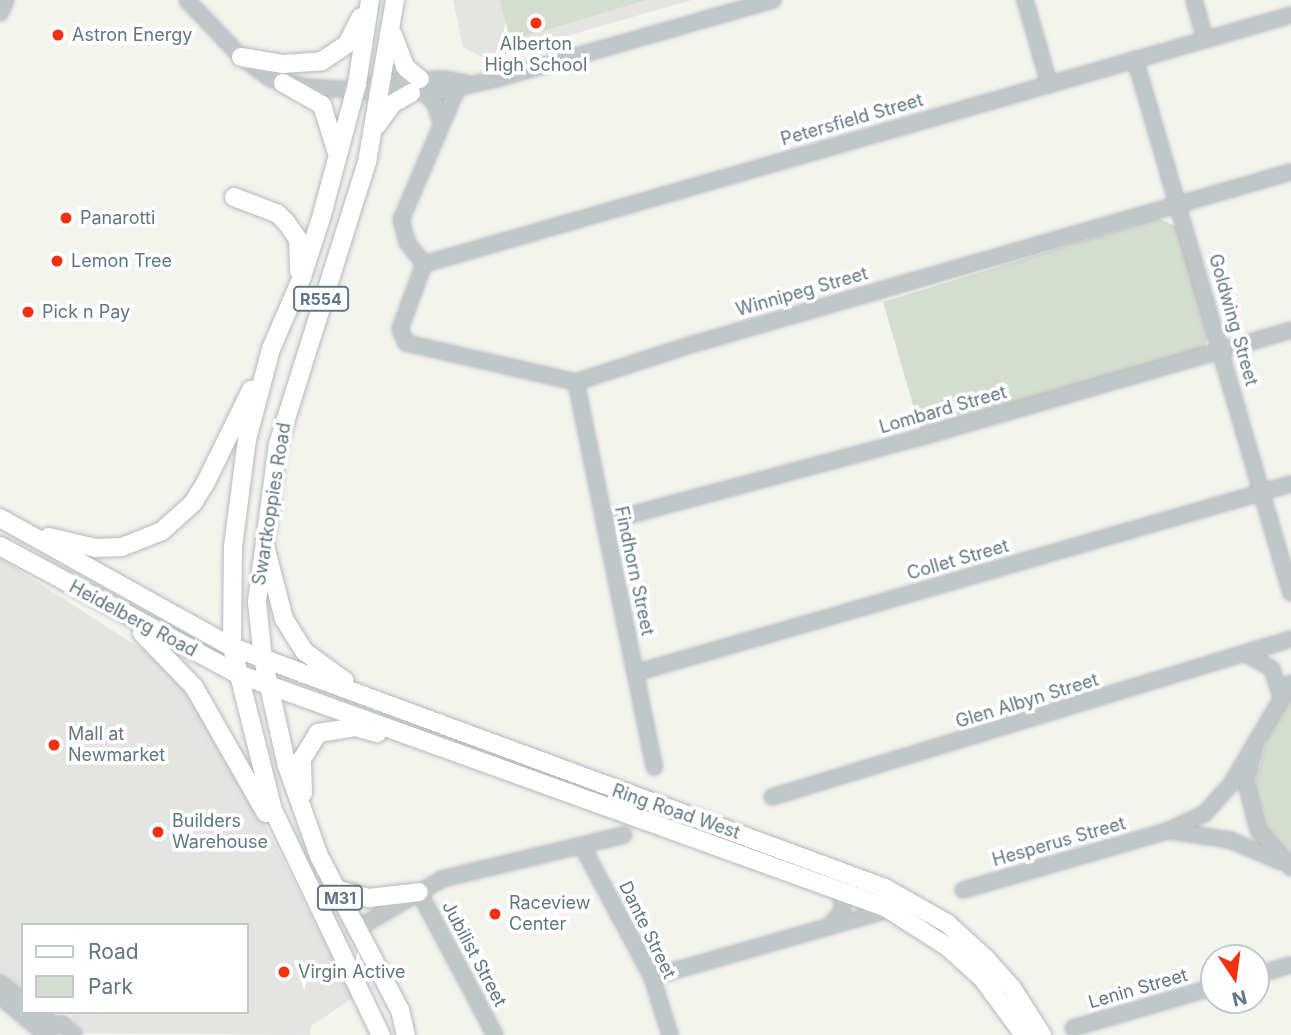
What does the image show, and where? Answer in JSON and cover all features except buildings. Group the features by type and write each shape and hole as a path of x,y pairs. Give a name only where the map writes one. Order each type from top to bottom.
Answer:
{"main road":[{"path":"241,57 283,64 322,61 347,44 368,0"},
{"name":"Swartkoppies Road","path":"238,674 232,647 238,493 247,439 271,349 295,295 337,157 356,88 368,0"},
{"name":"Swartkoppies Road","path":"268,686 257,602 263,539 281,433 374,131 396,0"},
{"path":"374,131 391,104 419,88 405,67 392,32"},
{"path":"283,83 322,105 337,157"},
{"path":"234,197 278,214 293,231 300,251 295,295"},
{"path":"17,528 96,548 122,547 162,531 193,503 205,484 271,349"},
{"name":"Heidelberg Road","path":"0,518 232,647 263,659"},
{"path":"263,539 284,619 305,652 323,668 387,704"},
{"name":"Heidelberg Road","path":"0,546 119,612 238,674 268,686"},
{"path":"119,612 194,687 291,850"},
{"name":"Ring Road West","path":"263,659 603,787 834,867 898,904 950,948 982,978 1024,1035"},
{"name":"M31","path":"238,674 262,776 291,850 371,1009 381,1035"},
{"name":"Ring Road West","path":"268,686 834,886 898,904 948,924 986,959 1012,988 1042,1035"},
{"name":"M31","path":"268,686 304,814 355,930 400,1010 406,1035"},
{"path":"304,814 302,758 318,733 356,727 448,748"},
{"path":"335,889 369,898 419,892"},
{"path":"369,1035 371,1009"},
{"path":"400,1010 415,1035"}],"street":[{"path":"0,13 6,0"},
{"path":"187,0 241,57 259,72 283,83 332,88 465,85 773,0"},
{"path":"1025,0 1049,83"},
{"path":"1194,0 1205,39"},
{"name":"Petersfield Street","path":"424,264 1291,15"},
{"name":"Goldwing Street","path":"1135,59 1291,593"},
{"path":"465,85 442,124 401,220 407,242 424,264 400,329 406,343 576,382"},
{"path":"419,88 435,104 442,124"},
{"name":"Winnipeg Street","path":"576,382 690,345 1291,172"},
{"name":"Lombard Street","path":"604,523 1291,330"},
{"name":"Findhorn Street","path":"576,382 654,766"},
{"name":"Collet Street","path":"635,673 1291,484"},
{"name":"Glen Albyn Street","path":"772,797 1248,655 1291,639"},
{"path":"1248,655 1272,669 1282,699"},
{"name":"Hesperus Street","path":"963,890 1167,831 1217,803 1291,683"},
{"path":"1257,740 1246,783 1250,806 1264,841 1287,866"},
{"name":"Hesperus Street","path":"1167,831 1230,840 1287,866"},
{"path":"355,930 419,892 458,874 625,835"},
{"name":"Dante Street","path":"582,846 652,977 670,1035"},
{"path":"829,927 842,911 842,899 834,886"},
{"name":"Jubilist Street","path":"419,892 495,1035"},
{"path":"652,977 829,927 898,904"},
{"path":"1270,971 1291,965"},
{"path":"0,983 21,999"},
{"name":"Lenin Street","path":"1073,1028 1200,991"},
{"path":"0,996 21,1011"},
{"path":"24,1014 49,1032"},
{"path":"38,1014 49,1032"},
{"path":"49,1032 67,1025 74,1035"}],"shaded area":[{"name":"Alberton High School","path":"453,0 692,0 486,59 463,47"},
{"path":"0,558 171,668 217,731 353,998 311,1026 310,1035 80,1033 71,1014 248,1014 248,923 21,923 21,990 0,975"}],"green space":[{"path":"500,0 646,0 510,41"},
{"path":"1158,218 1179,228 1208,337 1203,352 921,432 883,302"},
{"path":"1291,696 1291,859 1261,823 1253,793 1267,738"}],"place":[{"name":"Alberton High School","path":"536,23"},
{"name":"Astron Energy","path":"58,35"},
{"name":"Panarotti","path":"66,218"},
{"name":"Lemon Tree","path":"57,261"},
{"name":"Pick n Pay","path":"28,312"},
{"name":"Mall at Newmarket","path":"54,745"},
{"name":"Builders Warehouse","path":"158,832"},
{"name":"Raceview Center","path":"495,914"},
{"name":"Virgin Active","path":"284,972"}]}
